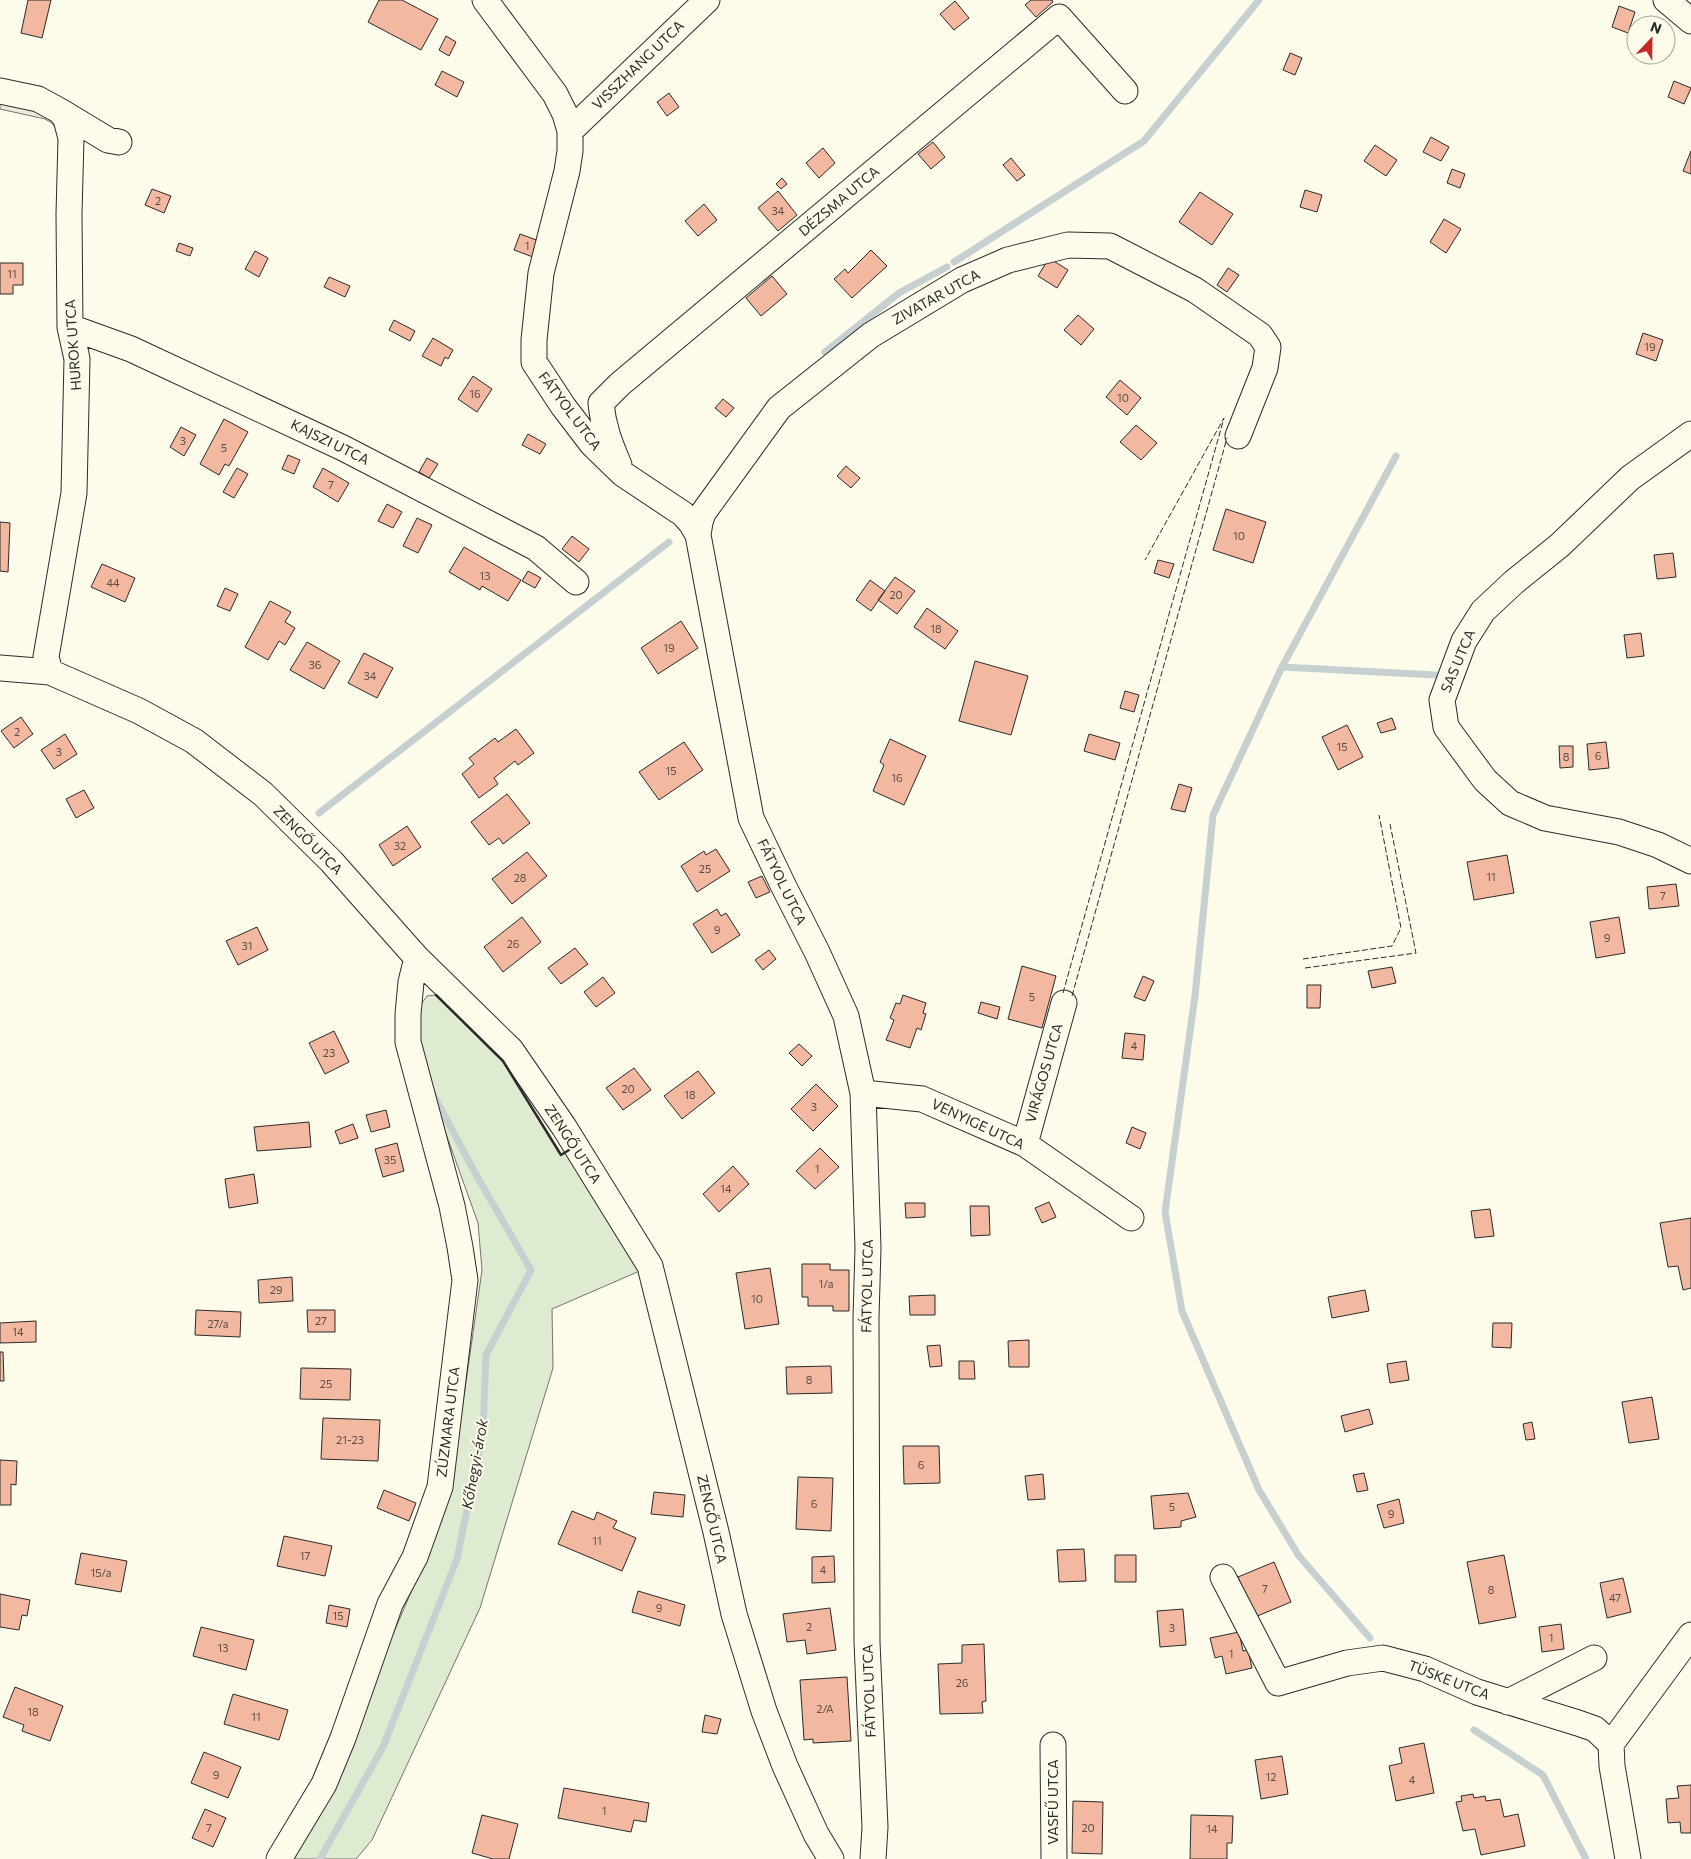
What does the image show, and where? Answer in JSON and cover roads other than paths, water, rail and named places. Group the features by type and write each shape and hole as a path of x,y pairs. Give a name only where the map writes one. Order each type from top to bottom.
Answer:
{"street":[{"name":"FÁTYOL UTCA","path":"485,0 555,94 565,114 570,131 567,171 541,273 534,340 534,362 563,406 592,444 623,474 682,514 698,534 751,818 783,886 818,952 846,1016 863,1093 868,1248 866,1318 867,1642 875,1827 874,1859"},
{"name":"VISSZHANG UTCA","path":"570,131 707,0"},
{"path":"1666,0 1691,21"},
{"name":"DÉZSMA UTCA","path":"623,474 607,436 601,403 620,384 1060,17 1125,91"},
{"path":"0,91 38,99 108,140 119,142"},
{"name":"HUROK UTCA","path":"50,672 46,657 74,493 77,359 70,327 69,214 71,138 66,119 60,111"},
{"name":"ZIVATAR UTCA","path":"698,534 704,513 779,408 870,335 962,280 1008,260 1068,244 1110,246 1195,290 1260,335 1268,347 1265,368 1238,436"},
{"name":"KAJSZI UTCA","path":"70,327 131,349 343,448 536,548 576,582"},
{"name":"SAS UTCA","path":"1691,434 1630,478 1560,545 1482,611 1464,641 1442,700 1446,727 1485,780 1510,803 1545,818 1619,832 1658,846 1691,861"},
{"name":"ZENGŐ UTCA","path":"0,668 50,672 139,711 194,741 262,794 331,861 417,958 511,1050 564,1127 650,1266 716,1532 734,1614 764,1711 785,1766 816,1834 831,1859"},
{"name":"ZÚZMARA UTCA","path":"279,1859 324,1784 390,1604 415,1557 440,1487 465,1280 452,1206 408,1042 411,982 417,958"},
{"name":"VIRÁGOS UTCA","path":"1024,1144 1064,1003"},
{"name":"VENYIGE UTCA","path":"863,1093 922,1099 1024,1144 1131,1218"},
{"name":"TÜSKE UTCA","path":"1223,1577 1278,1683 1346,1663 1383,1658 1425,1669 1477,1692 1595,1729 1611,1744"},
{"path":"1628,1859 1612,1766 1611,1744 1687,1645"},
{"path":"1508,1702 1594,1658"},
{"name":"VASFŰ UTCA","path":"1053,1745 1054,1859"}],"waterway":[{"path":"954,262 1144,141 1259,0"},
{"path":"825,352 899,293 947,267"},
{"path":"1370,1638 1299,1556 1259,1490 1182,1311 1165,1212 1195,996 1213,815 1282,667 1396,456"},
{"path":"319,813 669,542"},
{"path":"1282,667 1436,675"},
{"name":"Kőhegyi-árok","path":"320,1859 383,1747 457,1559 483,1432 486,1355 531,1270 474,1171 433,1094"},
{"path":"1474,1730 1543,1775 1586,1859"}]}
